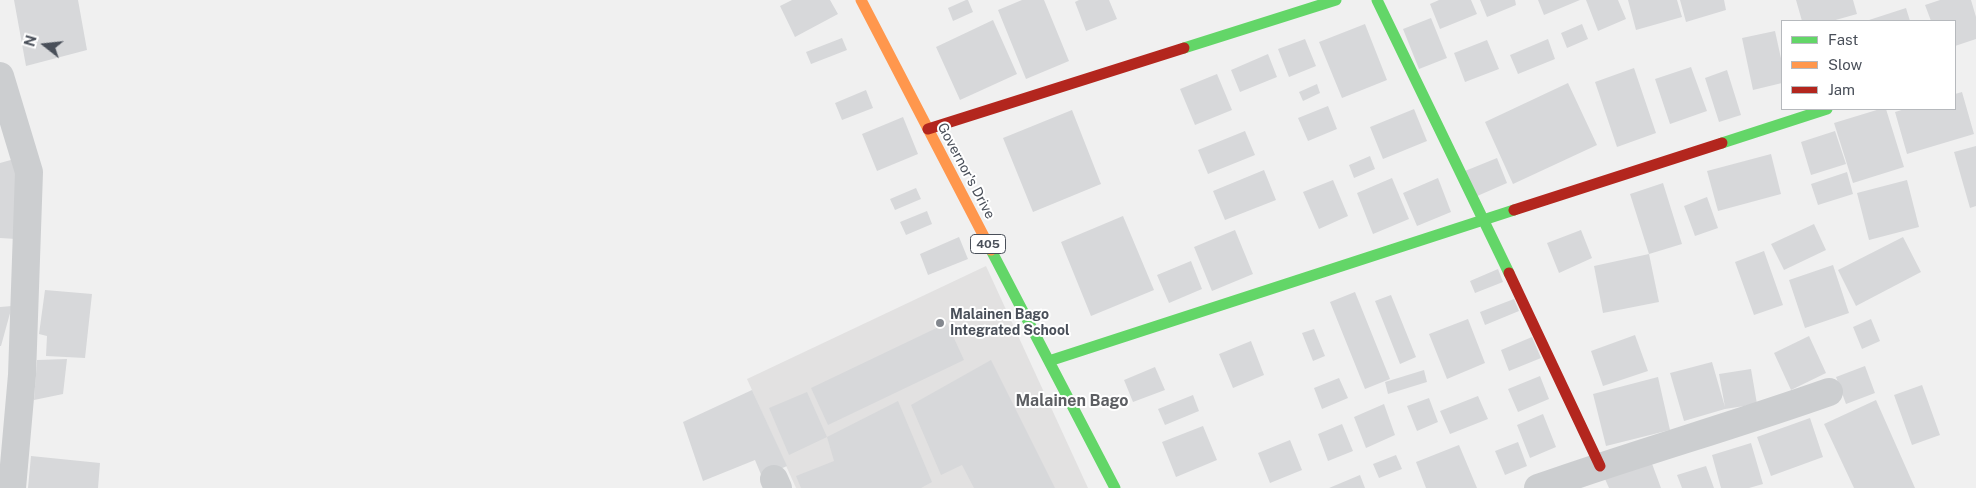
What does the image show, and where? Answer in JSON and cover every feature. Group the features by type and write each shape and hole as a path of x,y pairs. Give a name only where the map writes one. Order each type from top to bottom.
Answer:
{"street":[{"name":"Governor's Drive","path":"861,0 1115,488"},
{"path":"928,129 1336,0"},
{"path":"1377,0 1600,466"},
{"path":"0,76 29,172 11,375 12,488"},
{"path":"1049,361 1824,110"},
{"path":"1538,488 1829,392"}],"shaded area":[{"name":"Malainen Bago Integrated School","path":"986,266 1088,488 796,488 747,379"}],"building":[{"path":"14,0 78,0 87,50 26,66"},
{"path":"792,0 830,0 838,14 795,37 780,6"},
{"path":"968,0 973,12 953,21 948,8"},
{"path":"1022,0 1044,0 1069,61 1026,79 998,10"},
{"path":"1079,0 1109,0 1117,19 1086,31 1075,2"},
{"path":"1439,0 1471,0 1477,14 1440,29 1430,4"},
{"path":"1480,0 1515,0 1516,5 1487,17"},
{"path":"1538,0 1580,0 1544,15"},
{"path":"1586,0 1618,0 1626,19 1598,31"},
{"path":"1628,0 1677,0 1682,17 1636,30"},
{"path":"1680,0 1724,0 1726,10 1686,22"},
{"path":"1796,0 1853,0 1857,14 1836,20 1802,20"},
{"path":"1940,0 1971,0 1976,17 1976,39 1956,46 1956,20 1931,20 1925,5"},
{"path":"1906,8 1910,20 1869,20"},
{"path":"1431,18 1447,58 1419,69 1403,29"},
{"path":"993,20 1017,74 960,100 936,47"},
{"path":"1365,24 1387,80 1342,98 1319,42"},
{"path":"1582,24 1588,39 1567,48 1561,33"},
{"path":"1775,31 1781,58 1781,83 1753,90 1742,38"},
{"path":"842,38 847,50 811,64 806,52"},
{"path":"1305,39 1316,66 1289,77 1278,49"},
{"path":"1548,39 1555,59 1518,74 1510,55"},
{"path":"1487,40 1499,69 1465,82 1454,53"},
{"path":"1268,54 1277,77 1240,92 1231,70"},
{"path":"1691,67 1707,111 1670,124 1655,79"},
{"path":"1634,68 1656,133 1617,147 1595,82"},
{"path":"1727,70 1741,115 1719,122 1705,78"},
{"path":"1217,74 1232,110 1195,125 1180,89"},
{"path":"1568,83 1597,145 1513,184 1485,122"},
{"path":"1317,84 1320,93 1303,101 1299,92"},
{"path":"866,90 873,108 842,120 835,103"},
{"path":"1962,92 1974,134 1907,154 1895,112 1902,110 1956,110 1956,94"},
{"path":"1328,106 1337,129 1308,141 1298,118"},
{"path":"1414,109 1427,141 1383,159 1370,127"},
{"path":"1072,110 1101,184 1033,212 1003,138"},
{"path":"1877,110 1886,110 1904,167 1853,183 1834,123"},
{"path":"903,117 918,154 877,171 862,134"},
{"path":"1245,131 1255,155 1208,174 1198,150"},
{"path":"1835,131 1846,164 1811,175 1801,142"},
{"path":"1976,146 1976,206 1970,208 1954,152"},
{"path":"1771,154 1781,194 1718,211 1707,171"},
{"path":"1370,156 1375,169 1354,178 1349,165"},
{"path":"18,158 16,239 0,238 0,163"},
{"path":"1497,158 1507,183 1475,197 1465,171"},
{"path":"1264,170 1276,200 1225,220 1213,191"},
{"path":"1847,172 1853,194 1818,205 1811,184"},
{"path":"1392,178 1409,219 1373,234 1357,193"},
{"path":"1438,178 1451,212 1417,226 1403,193"},
{"path":"1333,180 1348,216 1319,229 1303,192"},
{"path":"1907,180 1919,227 1869,240 1857,193"},
{"path":"1663,183 1682,244 1649,254 1630,194"},
{"path":"916,188 921,199 895,210 890,199"},
{"path":"1707,197 1718,228 1695,236 1684,206"},
{"path":"927,211 932,224 906,235 900,222"},
{"path":"1123,216 1154,290 1091,316 1061,242"},
{"path":"1814,224 1826,250 1784,270 1771,244"},
{"path":"1235,230 1253,274 1212,291 1194,247"},
{"path":"1581,230 1592,258 1559,273 1547,243"},
{"path":"959,237 968,259 928,275 920,254"},
{"path":"1903,237 1921,272 1856,306 1838,270"},
{"path":"1764,251 1783,305 1754,315 1735,262"},
{"path":"1649,254 1659,302 1603,313 1594,266"},
{"path":"1191,261 1202,289 1169,303 1157,275"},
{"path":"1833,265 1849,313 1805,328 1789,280"},
{"path":"1498,269 1503,282 1475,293 1470,281"},
{"path":"45,290 92,294 85,358 46,356 47,336 39,334"},
{"path":"1355,292 1390,379 1365,389 1330,302"},
{"path":"1391,295 1416,357 1400,364 1375,301"},
{"path":"1514,299 1519,311 1485,325 1480,312"},
{"path":"12,306 1,346 0,346 0,307"},
{"path":"1468,319 1485,363 1447,379 1429,334"},
{"path":"1871,319 1880,341 1862,349 1853,327"},
{"path":"947,323 964,360 828,425 811,388"},
{"path":"1314,329 1325,356 1313,361 1302,333"},
{"path":"1635,335 1648,371 1603,386 1591,351"},
{"path":"1809,336 1826,373 1791,390 1774,353"},
{"path":"1532,337 1541,358 1509,371 1501,350"},
{"path":"1251,341 1264,375 1233,388 1219,354"},
{"path":"67,359 63,394 34,400 37,360"},
{"path":"991,360 1055,488 974,488 962,465 941,475 911,405"},
{"path":"1712,362 1725,407 1719,374 1751,369 1757,404 1725,409 1684,421 1670,373"},
{"path":"1865,366 1875,393 1846,404 1836,377"},
{"path":"1155,367 1165,390 1133,402 1124,380"},
{"path":"1424,370 1427,382 1388,394 1385,382"},
{"path":"1540,376 1549,399 1518,412 1508,389"},
{"path":"1658,377 1670,430 1606,446 1593,394"},
{"path":"1339,378 1348,398 1322,409 1314,388"},
{"path":"1922,385 1940,435 1912,445 1894,395"},
{"path":"752,390 787,466 762,477 755,460 703,481 683,422"},
{"path":"807,392 827,437 789,455 769,408"},
{"path":"1193,395 1199,411 1165,425 1158,409"},
{"path":"1478,396 1488,419 1450,434 1440,411"},
{"path":"1429,398 1438,422 1417,431 1407,406"},
{"path":"1876,400 1915,488 1854,488 1824,424"},
{"path":"898,401 932,482 921,488 801,488 796,476 834,461 827,437"},
{"path":"1384,404 1395,435 1366,448 1354,417"},
{"path":"1543,414 1556,447 1530,458 1517,425"},
{"path":"1810,418 1823,457 1771,476 1757,437"},
{"path":"1342,424 1353,451 1328,461 1318,434"},
{"path":"1203,426 1217,460 1176,477 1162,442"},
{"path":"1290,440 1302,470 1270,483 1258,453"},
{"path":"1518,442 1527,466 1505,475 1495,451"},
{"path":"1751,443 1763,484 1749,488 1721,488 1712,455"},
{"path":"1459,445 1477,488 1426,488 1416,462"},
{"path":"1396,455 1402,469 1379,478 1373,464"},
{"path":"31,456 100,463 98,488 28,488"},
{"path":"1651,461 1661,488 1609,488 1605,479"},
{"path":"1706,466 1714,488 1682,488 1677,475"},
{"path":"1360,475 1365,488 1329,488"}],"traffic: fast":[{"path":"1184,48 1336,0"},
{"path":"1377,0 1509,273"},
{"path":"1722,143 1824,110"},
{"path":"1049,361 1514,210"},
{"path":"991,250 1115,488"}],"traffic: slow":[{"path":"861,0 991,250"}],"traffic: jam":[{"path":"928,129 1184,48"},
{"path":"1514,210 1722,143"},
{"path":"1509,273 1600,466"}],"place":[{"name":"Malainen Bago Integrated School","path":"940,323"}],"district":[{"name":"Malainen Bago","path":"1072,401"}]}
